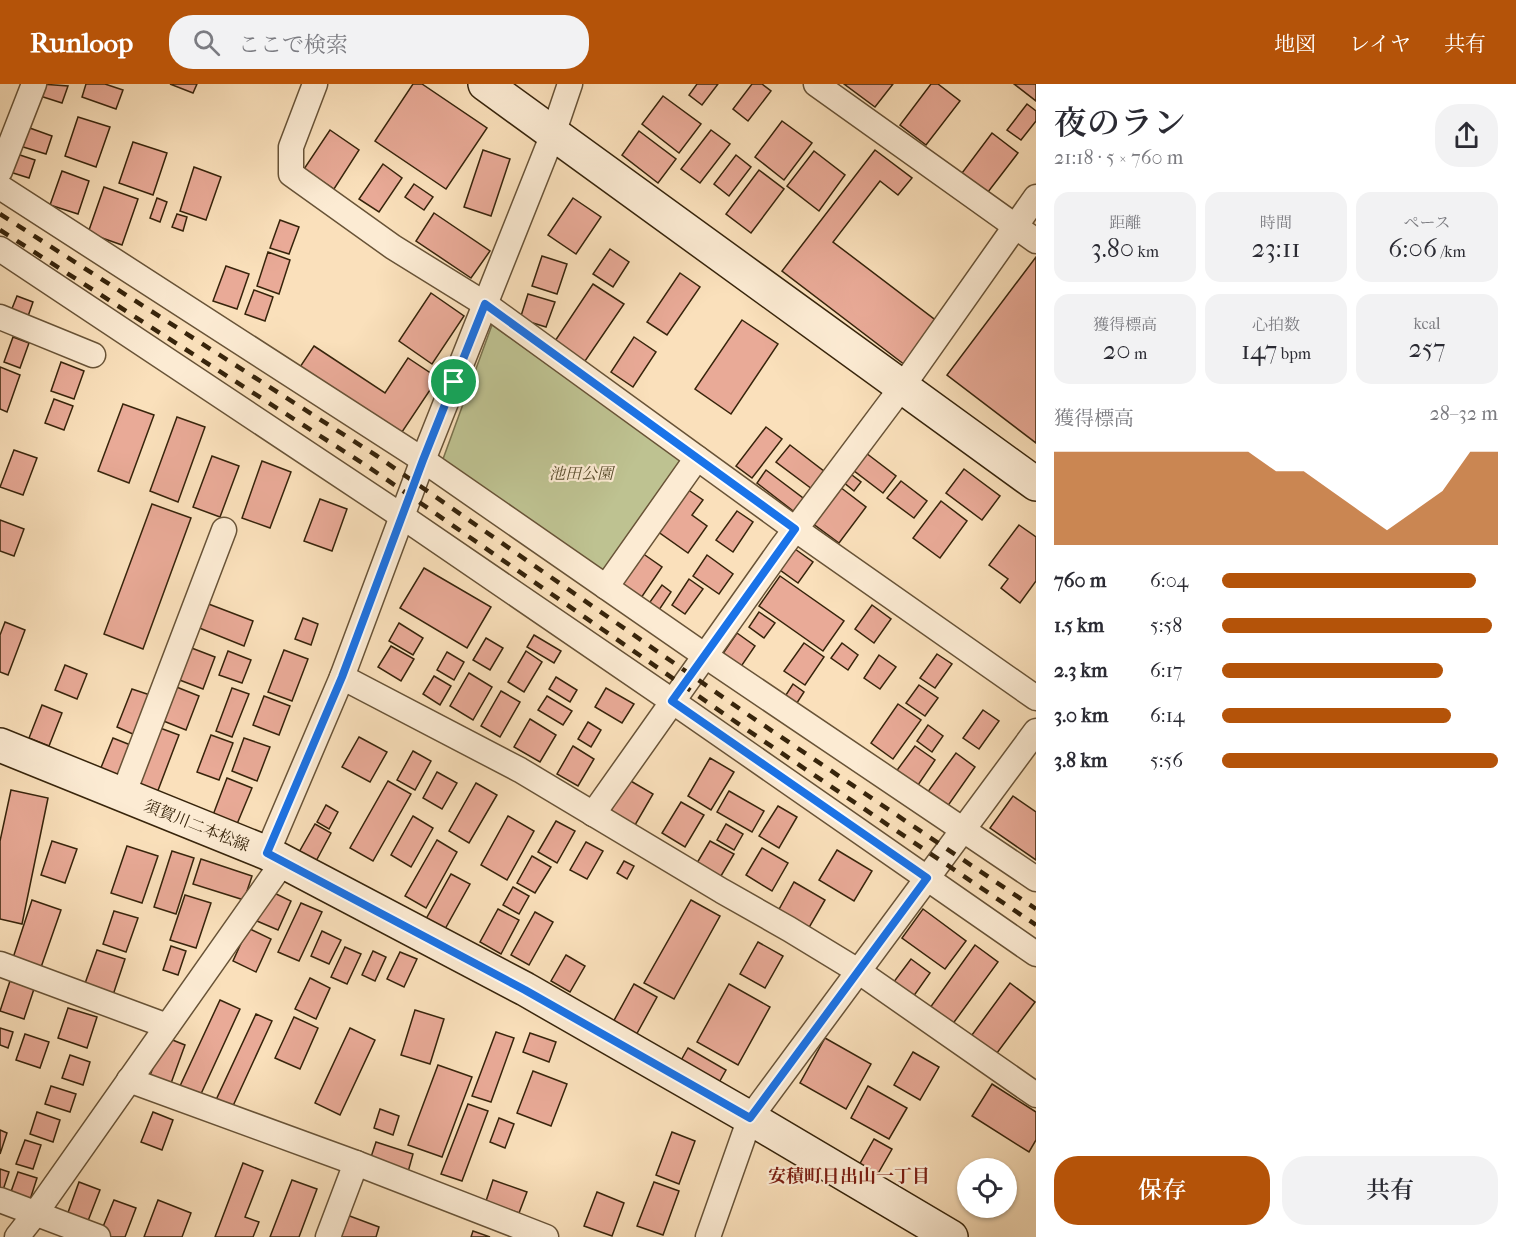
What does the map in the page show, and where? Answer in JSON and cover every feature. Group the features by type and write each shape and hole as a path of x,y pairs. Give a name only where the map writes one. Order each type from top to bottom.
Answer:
{"main road":[{"path":"485,84 1036,484"},
{"name":"須賀川二本松線","path":"0,745 275,858 525,990 750,1118 951,1237"}],"street":[{"path":"0,171 34,84"},
{"path":"315,84 291,147 291,174 393,247 485,304 795,529 1036,698"},
{"path":"17,1237 167,1026 275,858 423,460 553,134 570,84"},
{"path":"816,84 1036,241"},
{"path":"0,187 423,460 704,655 1036,879"},
{"path":"593,814 704,655 902,387 1036,197"},
{"path":"0,249 403,517 1036,954"},
{"path":"0,317 93,355"},
{"path":"606,587 697,458"},
{"path":"123,795 224,530"},
{"path":"342,677 520,771 858,971 1036,1095"},
{"path":"708,1237 750,1118 1036,731"},
{"path":"0,964 167,1026"},
{"path":"129,1080 356,1163 533,1235"},
{"path":"328,1237 356,1163"},
{"path":"0,1200 98,1237"}],"green space":[{"name":"池田公園","path":"492,325 682,460 606,576 443,459"}],"building":[{"path":"41,84 68,86 62,103 37,95"},
{"path":"86,84 105,84 123,90 116,109 82,97"},
{"path":"170,84 197,84 193,93"},
{"path":"413,84 422,84 487,128 446,189 375,141"},
{"path":"697,84 718,84 702,105 689,95"},
{"path":"752,84 762,84 771,91 748,121 733,109"},
{"path":"844,84 893,84 875,107"},
{"path":"931,84 938,84 960,101 926,145 900,125"},
{"path":"1014,84 1036,84 1036,101"},
{"path":"663,96 701,124 679,153 642,124"},
{"path":"1027,104 1036,111 1036,121 1021,140 1007,130"},
{"path":"78,117 110,127 96,167 65,156"},
{"path":"782,121 812,143 784,180 755,157"},
{"path":"27,127 52,136 46,154 20,146"},
{"path":"330,130 359,150 334,189 304,169"},
{"path":"711,130 730,144 700,183 681,169"},
{"path":"639,131 676,159 658,183 622,155"},
{"path":"992,133 1018,153 988,192 962,173"},
{"path":"133,142 167,153 153,195 119,183"},
{"path":"483,150 510,159 491,216 464,207"},
{"path":"875,150 912,178 898,195 880,181 833,242 938,322 905,365 782,271"},
{"path":"814,151 845,175 819,211 787,186"},
{"path":"17,154 35,160 29,178 10,172"},
{"path":"736,155 751,167 729,196 714,184"},
{"path":"383,164 402,178 379,212 359,199"},
{"path":"194,167 221,177 206,220 180,211"},
{"path":"759,170 784,189 751,233 726,214"},
{"path":"62,171 89,181 78,214 50,205"},
{"path":"414,184 433,197 424,210 405,197"},
{"path":"104,187 138,199 122,245 88,233"},
{"path":"157,198 167,202 160,222 150,218"},
{"path":"573,198 601,217 576,254 548,235"},
{"path":"434,213 490,251 471,278 416,241"},
{"path":"177,214 187,217 183,231 172,227"},
{"path":"280,220 299,227 289,254 270,248"},
{"path":"610,249 629,262 613,287 593,274"},
{"path":"268,252 290,260 279,294 257,286"},
{"path":"542,256 567,264 557,294 532,286"},
{"path":"1036,257 1036,443 947,375"},
{"path":"226,266 249,274 237,309 213,301"},
{"path":"680,273 700,287 667,335 647,322"},
{"path":"593,284 624,304 583,364 553,344"},
{"path":"254,290 273,297 265,321 245,314"},
{"path":"431,293 464,316 432,364 399,341"},
{"path":"528,294 555,302 546,327 520,319"},
{"path":"17,296 33,302 26,322 9,316"},
{"path":"742,320 778,344 731,414 695,389"},
{"path":"13,337 29,343 20,368 4,362"},
{"path":"634,337 656,352 633,387 611,372"},
{"path":"314,346 385,393 408,358 438,378 400,435 300,367"},
{"path":"61,362 84,371 74,399 51,391"},
{"path":"0,367 20,375 7,412 0,409"},
{"path":"54,399 73,406 64,430 45,423"},
{"path":"123,404 154,415 129,483 98,471"},
{"path":"177,417 205,427 178,502 150,491"},
{"path":"766,427 782,439 752,478 736,466"},
{"path":"790,445 825,472 812,489 776,462"},
{"path":"14,450 37,458 23,495 0,487"},
{"path":"866,453 896,476 883,493 853,470"},
{"path":"212,456 239,466 220,517 193,507"},
{"path":"262,461 291,472 270,528 242,518"},
{"path":"964,469 1000,496 982,520 946,493"},
{"path":"766,470 807,501 797,514 757,483"},
{"path":"848,472 861,482 854,491 842,481"},
{"path":"901,481 927,501 914,518 887,498"},
{"path":"840,487 866,507 839,543 812,523"},
{"path":"687,489 703,500 692,515 707,526 688,553 657,531"},
{"path":"320,499 347,509 332,551 304,541"},
{"path":"941,501 967,521 940,558 913,538"},
{"path":"152,504 191,518 143,649 104,634"},
{"path":"737,511 753,522 733,552 716,540"},
{"path":"0,520 24,529 14,556 0,551"},
{"path":"1019,525 1036,537 1036,581 1020,603 1001,588 1008,579 989,565"},
{"path":"795,549 813,562 798,583 780,570"},
{"path":"642,553 662,567 641,598 621,584"},
{"path":"707,555 733,574 719,594 693,576"},
{"path":"424,568 491,607 467,648 400,608"},
{"path":"780,576 844,621 823,651 759,606"},
{"path":"689,579 703,589 685,614 672,605"},
{"path":"662,585 671,592 655,616 645,609"},
{"path":"206,603 253,621 244,646 197,627"},
{"path":"872,605 891,619 874,643 855,629"},
{"path":"759,612 775,623 764,638 749,627"},
{"path":"303,618 318,624 311,645 295,639"},
{"path":"5,622 25,630 8,675 0,672 0,635"},
{"path":"399,623 423,638 413,655 389,641"},
{"path":"737,633 755,646 740,668 722,655"},
{"path":"534,635 561,651 554,663 527,647"},
{"path":"486,638 503,648 490,670 473,660"},
{"path":"804,643 824,657 805,685 784,671"},
{"path":"842,643 858,655 848,670 831,658"},
{"path":"391,646 414,659 401,681 378,667"},
{"path":"189,647 215,657 203,689 177,679"},
{"path":"284,650 308,659 292,701 268,692"},
{"path":"228,651 251,660 242,683 219,675"},
{"path":"526,651 542,662 524,692 508,682"},
{"path":"447,652 464,662 454,680 437,670"},
{"path":"937,654 952,664 935,688 920,678"},
{"path":"879,655 896,667 880,689 864,678"},
{"path":"65,665 87,674 77,699 55,690"},
{"path":"469,673 492,687 473,720 450,706"},
{"path":"434,676 451,686 440,705 423,694"},
{"path":"556,677 577,690 570,702 549,689"},
{"path":"793,684 804,692 795,706 784,698"},
{"path":"919,685 938,698 925,716 906,703"},
{"path":"174,686 199,696 186,730 161,720"},
{"path":"232,688 249,694 232,737 216,731"},
{"path":"606,688 634,704 622,723 595,707"},
{"path":"132,689 150,695 135,735 117,727"},
{"path":"501,691 520,702 500,737 481,726"},
{"path":"264,696 290,706 279,735 253,725"},
{"path":"547,696 572,711 563,725 538,710"},
{"path":"898,704 921,720 893,759 871,743"},
{"path":"42,705 62,713 49,746 29,738"},
{"path":"983,710 999,721 979,749 963,738"},
{"path":"530,719 556,735 540,762 514,747"},
{"path":"588,722 601,730 591,747 578,739"},
{"path":"928,725 943,736 932,752 917,741"},
{"path":"160,728 179,735 157,793 137,786"},
{"path":"211,735 233,743 219,780 197,772"},
{"path":"359,737 387,752 370,782 342,767"},
{"path":"113,738 133,746 119,783 98,775"},
{"path":"244,738 270,747 257,781 232,771"},
{"path":"573,746 594,759 578,786 557,774"},
{"path":"915,746 935,760 916,788 895,773"},
{"path":"413,751 431,761 415,790 397,780"},
{"path":"956,753 975,767 947,807 927,793"},
{"path":"710,758 734,772 711,810 688,796"},
{"path":"437,772 457,783 442,809 423,798"},
{"path":"227,778 252,788 237,824 213,815"},
{"path":"629,780 653,794 631,832 607,817"},
{"path":"388,781 411,794 373,861 350,848"},
{"path":"476,783 497,795 469,843 449,831"},
{"path":"11,790 48,798 22,924 0,919 0,841"},
{"path":"729,791 764,811 752,832 717,812"},
{"path":"1013,796 1036,812 1036,860 990,828"},
{"path":"681,802 704,815 685,847 662,833"},
{"path":"326,805 338,812 329,829 317,822"},
{"path":"778,806 797,817 779,848 759,836"},
{"path":"413,816 433,828 411,867 391,855"},
{"path":"508,816 534,831 507,880 481,865"},
{"path":"556,821 575,831 557,863 538,852"},
{"path":"315,824 331,833 315,863 298,854"},
{"path":"726,824 743,834 734,850 717,840"},
{"path":"437,840 457,852 426,908 405,896"},
{"path":"52,841 77,849 65,883 41,875"},
{"path":"710,841 734,854 718,881 694,868"},
{"path":"586,842 603,851 587,879 570,870"},
{"path":"127,846 158,856 142,903 111,893"},
{"path":"762,848 788,863 772,891 746,875"},
{"path":"837,850 872,871 854,901 819,880"},
{"path":"172,851 194,858 176,914 154,907"},
{"path":"532,856 551,867 535,893 517,883"},
{"path":"201,859 252,876 244,900 193,884"},
{"path":"624,861 634,866 627,879 617,873"},
{"path":"451,874 470,884 445,929 426,919"},
{"path":"794,882 825,900 807,931 777,913"},
{"path":"513,887 529,896 519,914 503,905"},
{"path":"270,891 291,901 278,930 257,921"},
{"path":"185,895 211,903 196,948 170,940"},
{"path":"32,900 61,910 39,973 11,964"},
{"path":"691,900 720,916 674,999 644,983"},
{"path":"301,903 322,912 299,961 278,952"},
{"path":"498,909 519,920 501,954 480,942"},
{"path":"923,909 966,941 945,969 902,938"},
{"path":"114,911 138,918 126,952 103,944"},
{"path":"535,912 553,922 529,965 511,955"},
{"path":"248,928 271,939 256,972 233,961"},
{"path":"322,931 341,940 329,964 311,956"},
{"path":"758,942 783,956 765,988 740,974"},
{"path":"975,945 998,962 949,1029 927,1012"},
{"path":"171,946 186,951 178,975 163,970"},
{"path":"345,947 361,954 347,984 331,977"},
{"path":"97,950 125,959 112,998 83,989"},
{"path":"373,951 386,957 375,981 362,975"},
{"path":"400,952 417,959 404,987 387,979"},
{"path":"566,955 585,966 570,992 551,981"},
{"path":"911,959 930,973 913,997 893,983"},
{"path":"310,978 330,988 316,1019 295,1009"},
{"path":"10,981 34,989 24,1019 0,1011"},
{"path":"1010,983 1035,1002 994,1057 969,1039"},
{"path":"634,984 657,997 635,1037 612,1024"},
{"path":"729,984 770,1007 738,1065 697,1042"},
{"path":"220,1000 240,1009 200,1096 180,1086"},
{"path":"68,1008 97,1017 87,1048 58,1038"},
{"path":"415,1010 444,1019 430,1064 401,1055"},
{"path":"256,1014 272,1021 232,1108 216,1100"},
{"path":"294,1017 318,1028 300,1069 275,1058"},
{"path":"0,1028 13,1032 8,1048 0,1045"},
{"path":"350,1028 375,1040 340,1115 315,1103"},
{"path":"496,1032 514,1038 491,1102 472,1096"},
{"path":"530,1033 556,1042 549,1062 523,1052"},
{"path":"25,1034 49,1042 40,1068 16,1060"},
{"path":"165,1037 185,1045 170,1086 149,1078"},
{"path":"825,1038 871,1064 846,1109 800,1083"},
{"path":"688,1048 726,1070 717,1086 679,1064"},
{"path":"913,1052 939,1067 920,1100 894,1085"},
{"path":"70,1055 90,1062 83,1085 62,1078"},
{"path":"438,1065 472,1077 442,1157 408,1145"},
{"path":"533,1071 567,1084 551,1126 517,1113"},
{"path":"992,1084 1036,1112 1036,1140 1029,1152 972,1116"},
{"path":"51,1086 76,1094 70,1112 45,1104"},
{"path":"868,1086 907,1108 889,1139 851,1118"},
{"path":"468,1104 488,1111 462,1181 441,1174"},
{"path":"380,1109 399,1116 393,1135 374,1128"},
{"path":"37,1112 60,1120 53,1142 30,1134"},
{"path":"153,1112 173,1120 162,1150 141,1142"},
{"path":"499,1118 514,1124 505,1148 490,1142"},
{"path":"0,1130 7,1133 0,1154"},
{"path":"672,1132 695,1141 679,1184 656,1175"},
{"path":"874,1139 892,1149 876,1177 858,1167"},
{"path":"25,1140 41,1145 33,1169 16,1164"},
{"path":"376,1142 413,1154 408,1172 370,1160"},
{"path":"243,1163 263,1171 245,1217 259,1222 253,1237 215,1237"},
{"path":"0,1169 9,1172 1,1196 0,1196"},
{"path":"18,1172 37,1178 28,1206 8,1200"},
{"path":"292,1180 317,1189 299,1237 270,1237"},
{"path":"493,1180 527,1192 519,1213 486,1201"},
{"path":"79,1182 100,1190 86,1226 66,1218"},
{"path":"654,1182 679,1191 663,1235 637,1226"},
{"path":"597,1192 624,1203 612,1236 584,1226"},
{"path":"114,1200 136,1208 125,1237 107,1237 100,1234"},
{"path":"158,1200 191,1213 182,1237 144,1237"},
{"path":"347,1215 379,1227 376,1237 339,1237"},
{"path":"473,1231 490,1237 471,1237"}],"railway":[{"path":"0,214 377,456 750,716 1036,909"},
{"path":"0,230 370,468 743,727 1036,925"}],"district":[{"name":"安積町日出山一丁目","path":"849,1176"}],"route":[{"path":"485,304 795,529 672,701 927,878 750,1118 525,990 267,853 342,677 454,382 485,304"}]}
